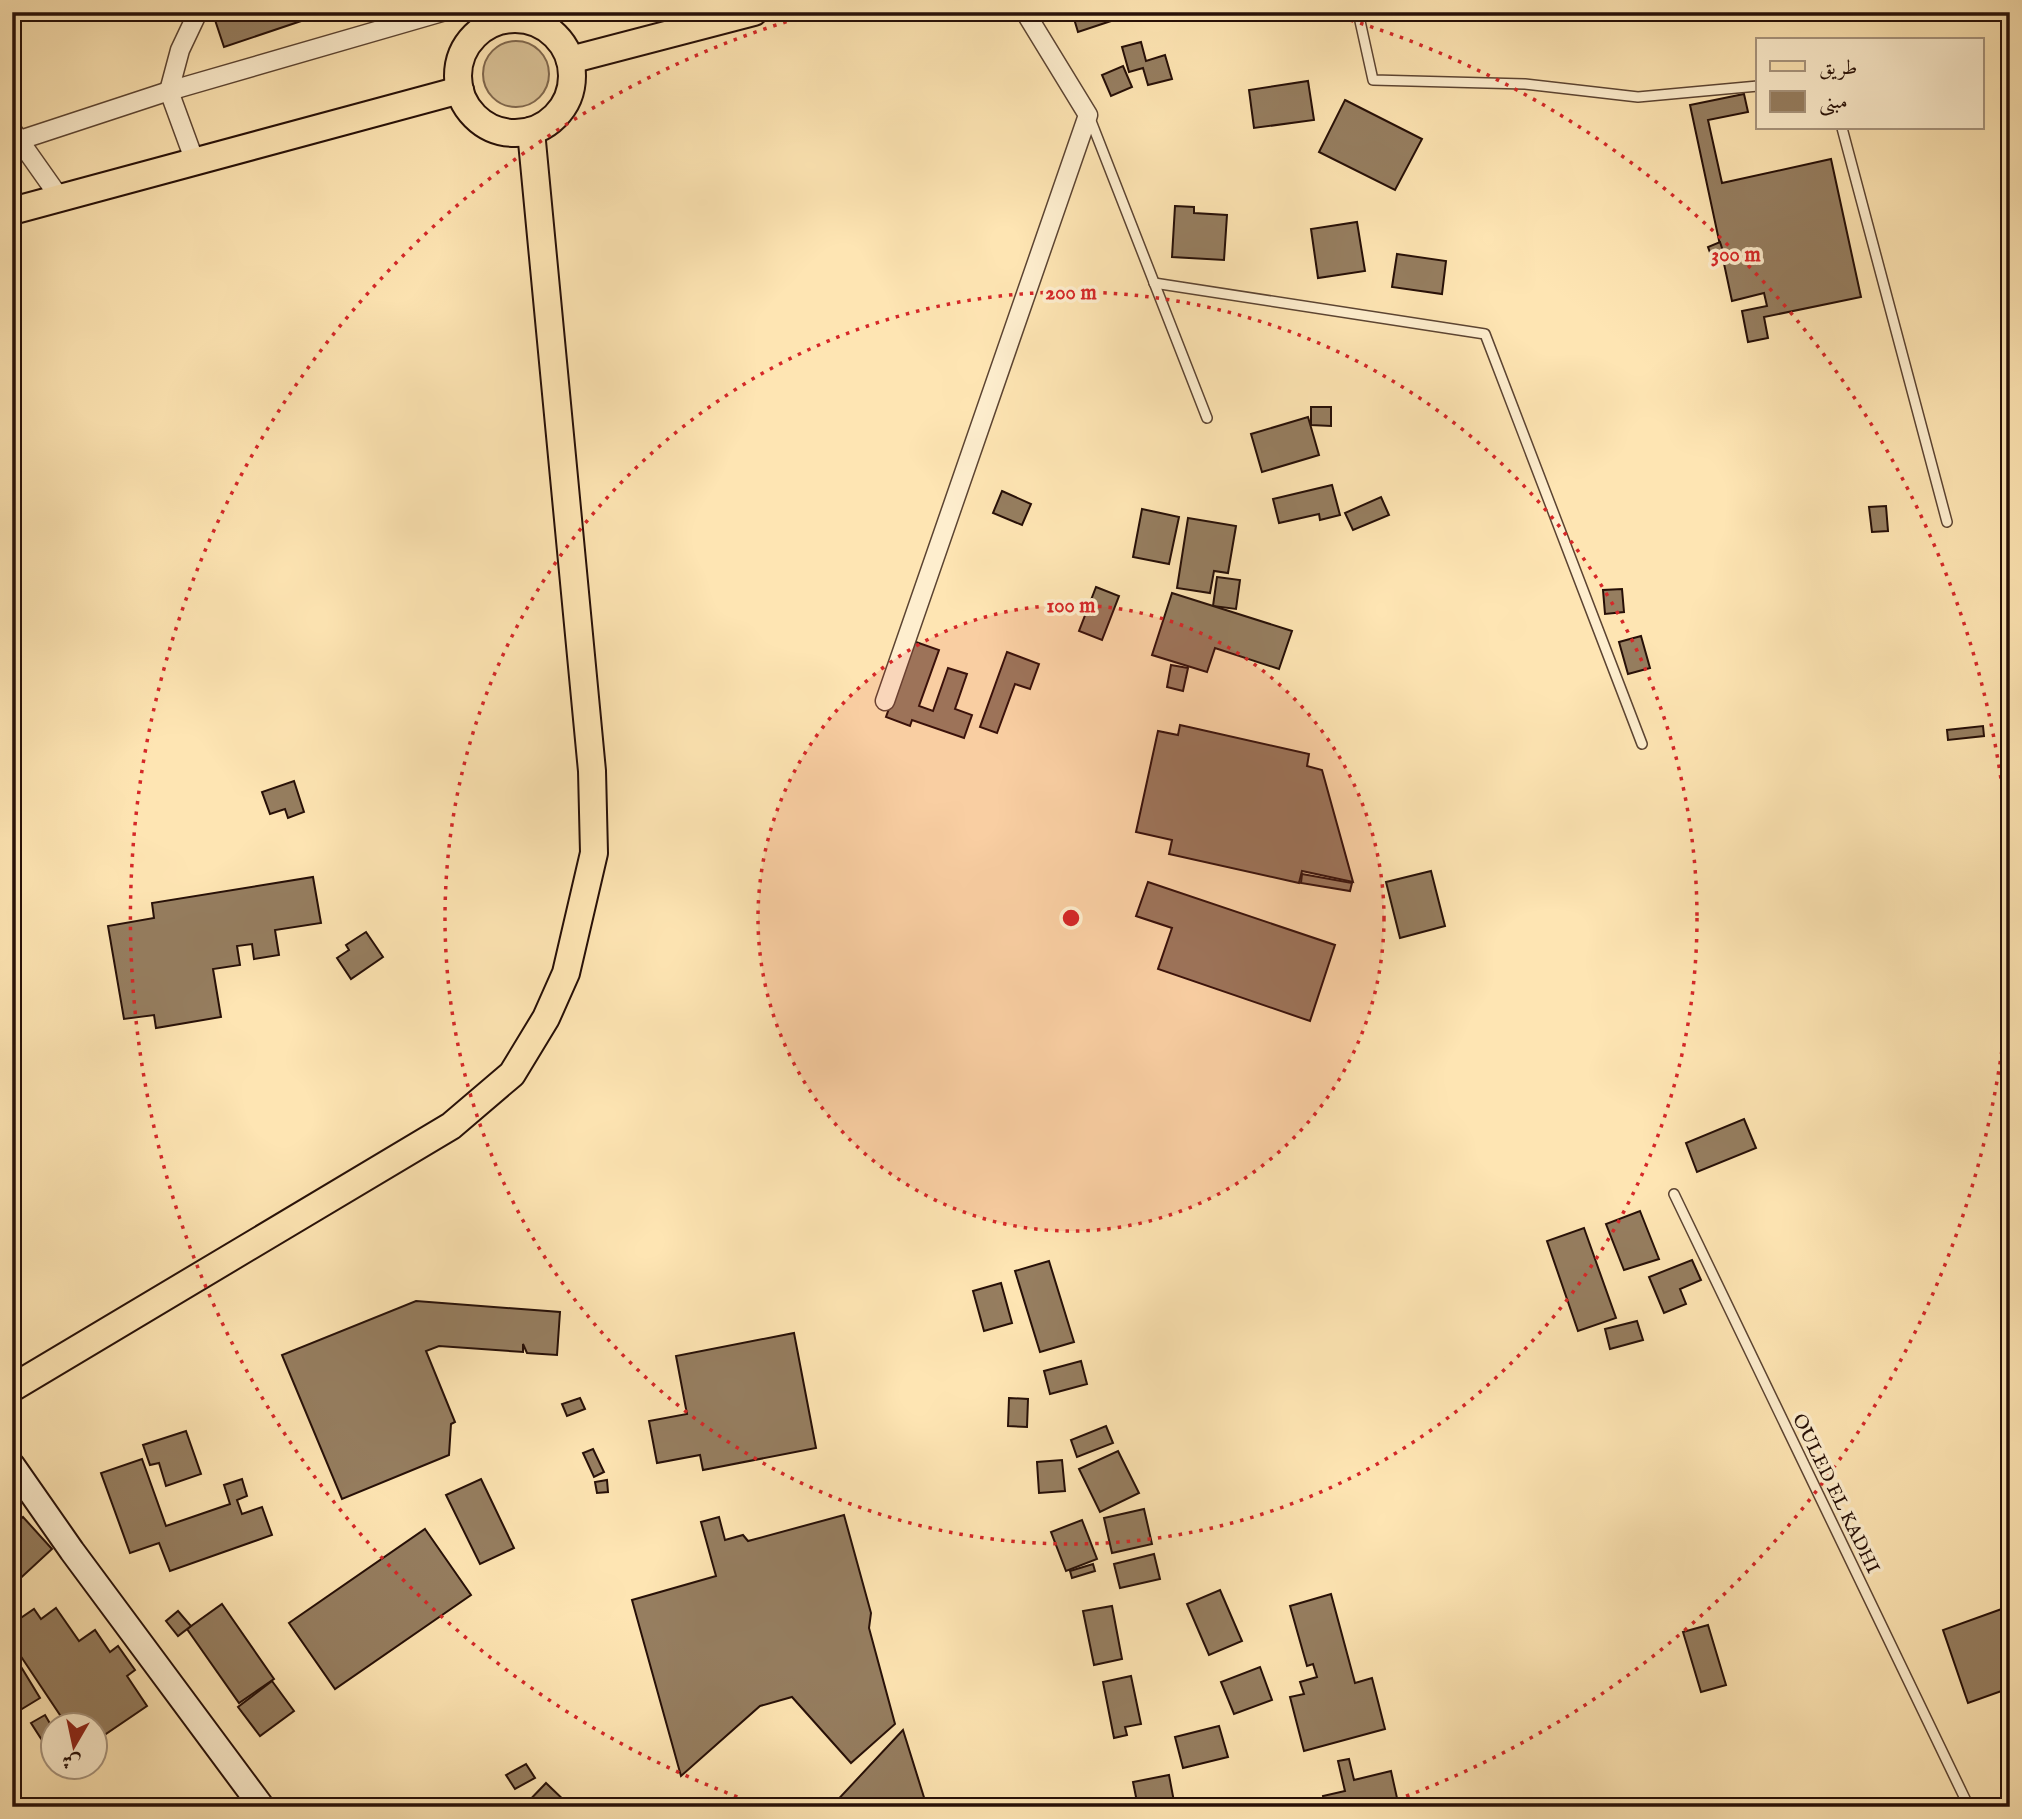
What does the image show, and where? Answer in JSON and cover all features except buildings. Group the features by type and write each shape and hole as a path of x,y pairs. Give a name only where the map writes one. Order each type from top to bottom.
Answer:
{"main road":[{"path":"570,60 754,12"},
{"path":"517,19 535,22 556,36 570,60 572,82 565,103 551,121 531,131 513,133 495,129 480,120 467,107 460,90 458,73 462,55 470,40 484,28 500,21 517,19"},
{"path":"12,211 460,90"},
{"path":"12,1388 451,1126 512,1074 546,1018 566,973 594,853 592,771 531,131"},
{"path":"12,1465 72,1551 262,1807"}],"street":[{"path":"195,162 169,91 180,50 198,12"},
{"path":"60,198 16,135 442,12"},
{"path":"885,701 1088,115 1025,12"}],"lane":[{"path":"1358,12 1373,80 1525,83 1638,97 1756,86"},
{"path":"1088,115 1207,418"},
{"path":"1843,130 1947,522"},
{"path":"1154,283 1485,334 1642,744"},
{"name":"OULED EL KADHI","path":"1674,1194 1969,1807"}],"shaded area":[{"path":"516,41 539,51 549,74 539,97 516,107 493,97 483,74 493,51"}]}
